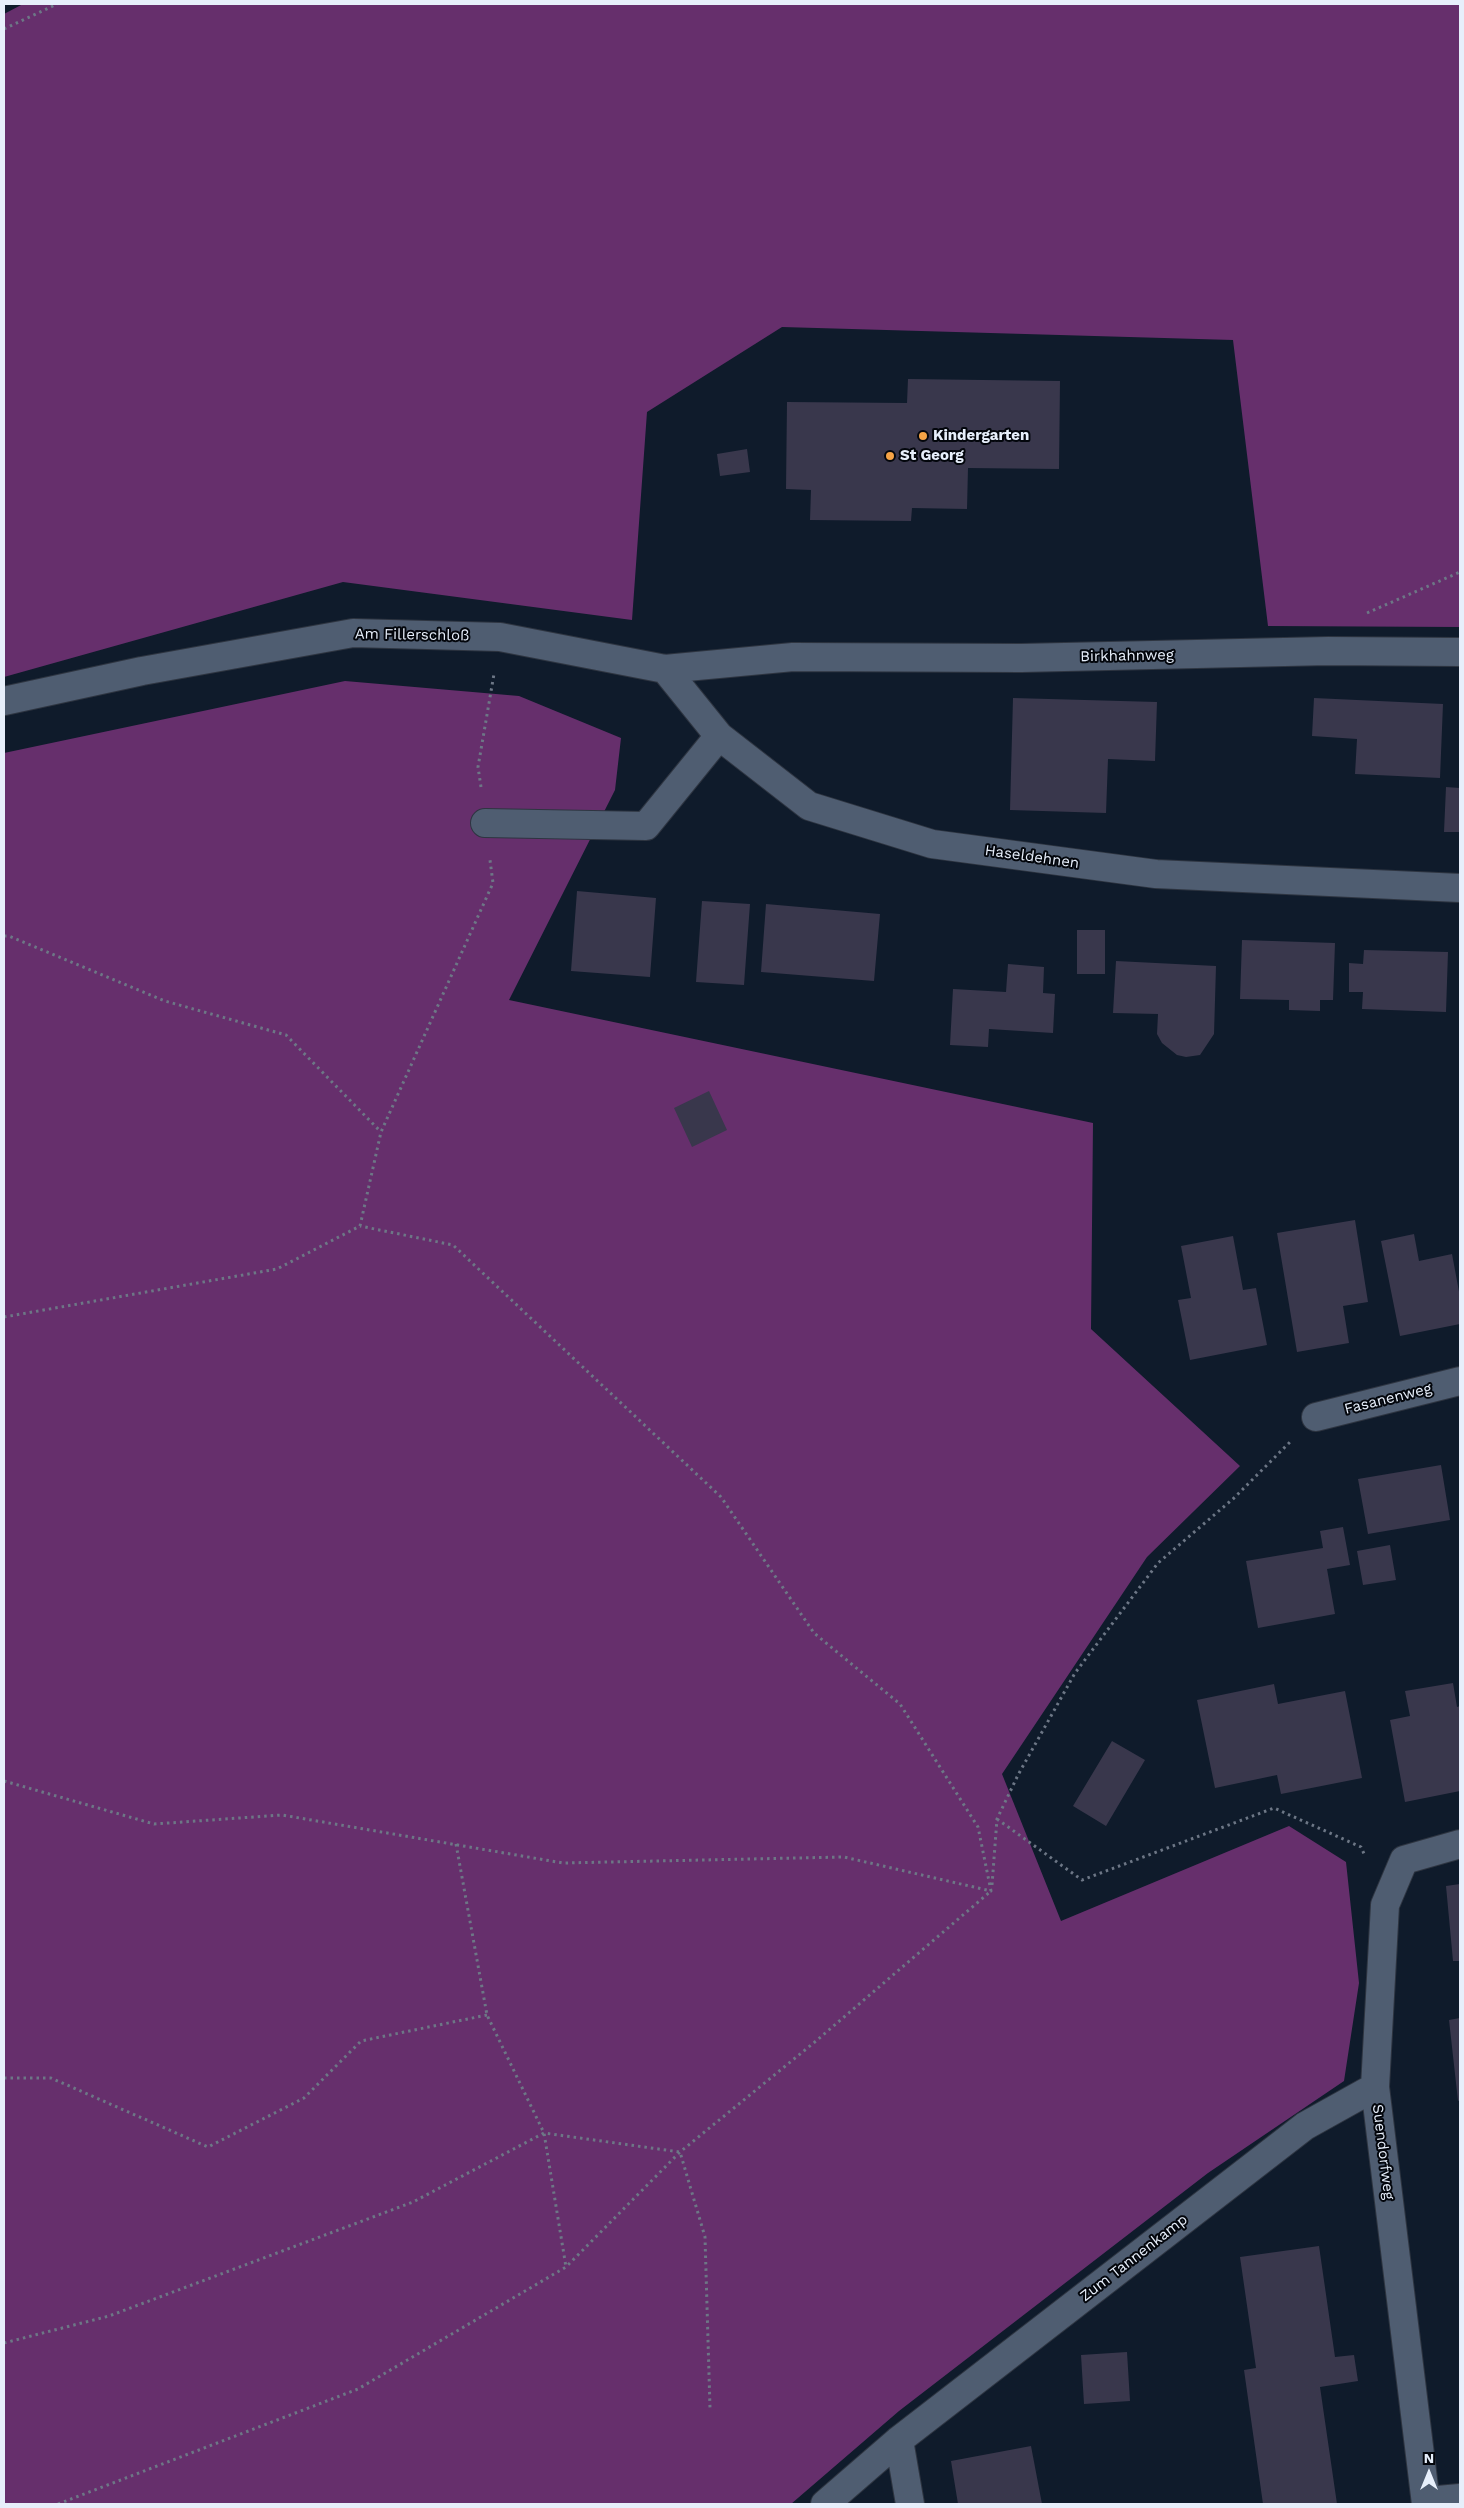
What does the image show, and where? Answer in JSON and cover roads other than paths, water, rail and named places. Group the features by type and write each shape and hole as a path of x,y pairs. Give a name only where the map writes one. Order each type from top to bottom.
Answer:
{"street":[{"name":"Am Fillerschloß","path":"4,701 142,671 353,633 500,637 665,669 793,657"},
{"name":"Birkhahnweg","path":"793,657 1021,658 1328,650 1460,652"},
{"name":"Haseldehnen","path":"665,669 719,736 809,806 932,844 1156,874 1460,888"},
{"path":"485,823 646,826 719,736"},
{"name":"Fasanenweg","path":"1316,1417 1460,1381"},
{"name":"Suendorfweg","path":"1427,2503 1375,2087 1385,1905 1404,1860 1460,1844"},
{"name":"Zum Tannenkamp","path":"825,2504 899,2440 1305,2126 1375,2087"},
{"path":"899,2440 910,2504"},
{"path":"1427,2503 1460,2498"}],"place":[{"name":"Kindergarten","path":"923,436"},
{"name":"St Georg","path":"890,456"}]}
